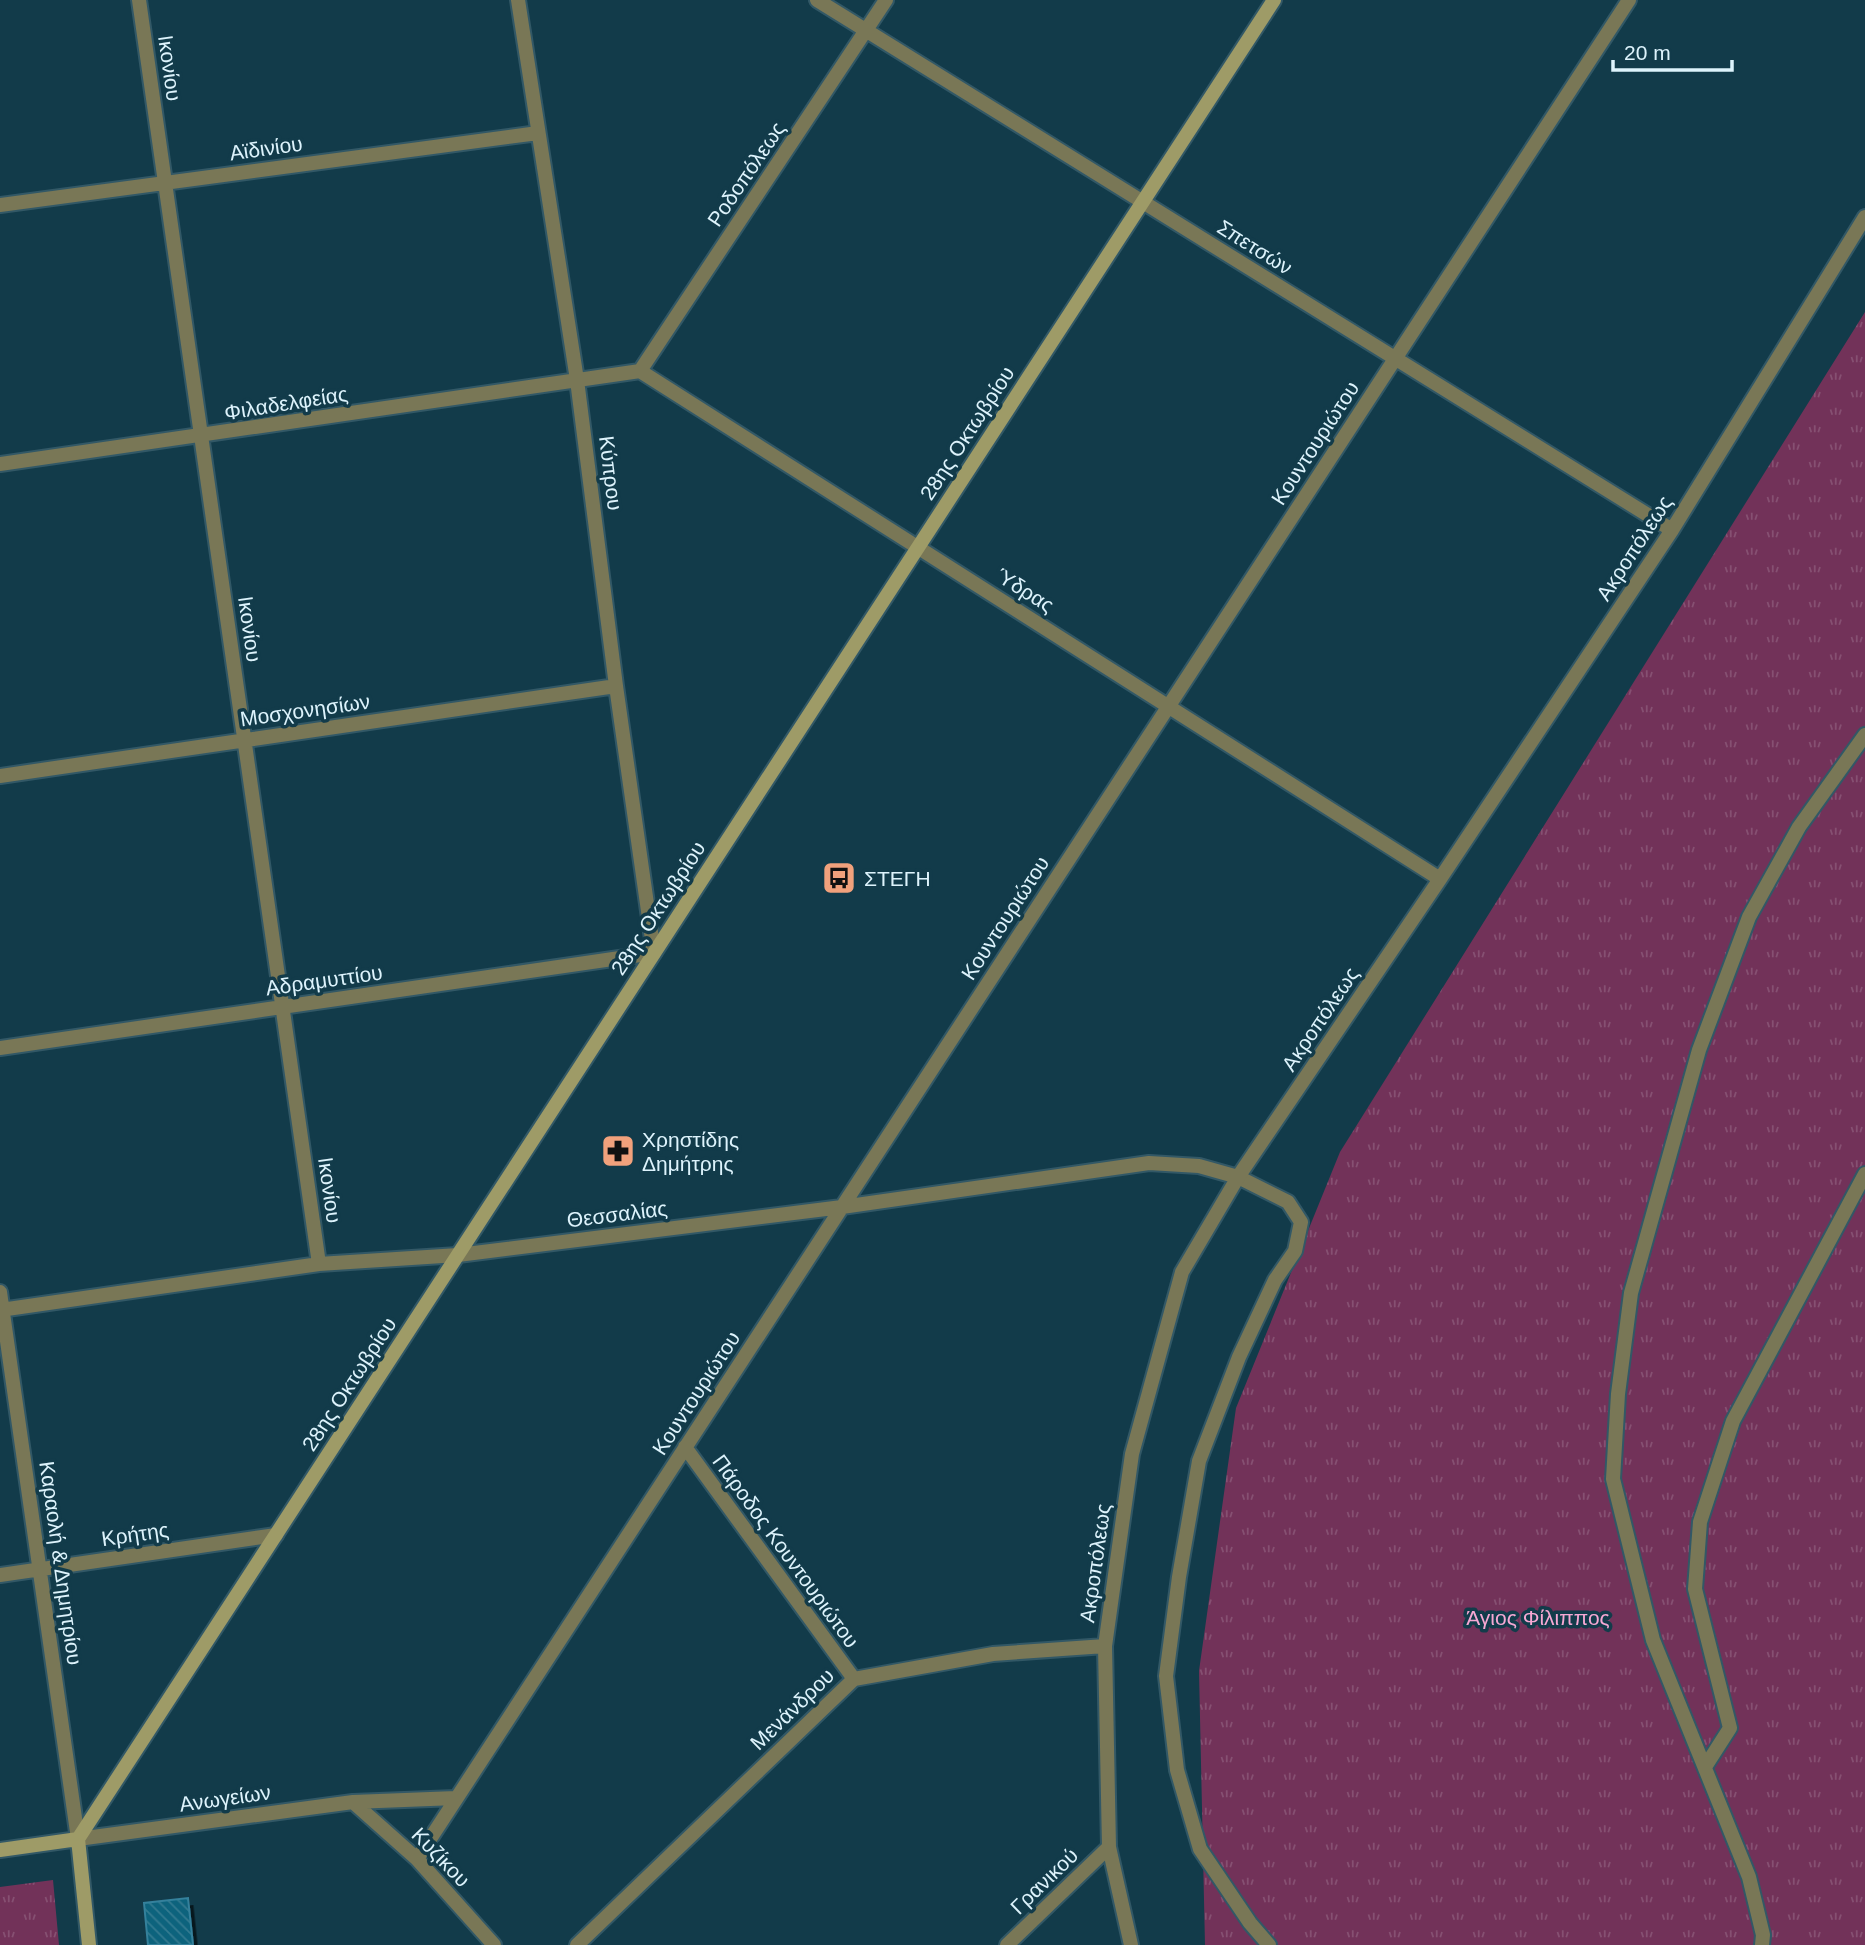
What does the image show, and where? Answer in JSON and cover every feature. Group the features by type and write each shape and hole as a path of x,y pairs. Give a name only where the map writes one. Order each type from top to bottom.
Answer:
{"main road":[{"name":"28ης Οκτωβρίου","path":"78,1839 1274,0"},
{"name":"Ανωγείων","path":"0,1850 78,1839"},
{"path":"78,1839 89,1945"}],"street":[{"name":"Ικονίου","path":"139,0 319,1264"},
{"name":"Κύπρου","path":"518,0 578,380 654,953"},
{"name":"Σπετσών","path":"817,0 1672,530"},
{"name":"Ροδοπόλεως","path":"640,371 886,0"},
{"name":"Κουντουριώτου","path":"417,1859 1629,0"},
{"name":"Αϊδινίου","path":"0,205 538,132"},
{"name":"Ακροπόλεως","path":"1131,1945 1110,1847 1105,1646 1132,1454 1182,1272 1238,1177 1672,530 1865,217"},
{"path":"578,380 640,371"},
{"name":"Ύδρας","path":"640,371 1440,879"},
{"name":"Φιλαδελφείας","path":"0,464 201,437 578,380"},
{"name":"Μοσχονησίων","path":"0,776 617,686"},
{"path":"1762,1945 1763,1936 1749,1877 1653,1640 1613,1479 1618,1394 1631,1293 1699,1050 1749,917 1799,827 1865,735"},
{"name":"Αδραμυττίου","path":"0,1048 654,953"},
{"name":"Θεσσαλίας","path":"1,1310 319,1264 458,1255 842,1207 1149,1163 1199,1166 1238,1177 1288,1202 1301,1223 1295,1251 1275,1279 1239,1357 1199,1461 1178,1577 1166,1676 1177,1770 1200,1849 1250,1923 1269,1945"},
{"path":"1705,1767 1730,1728 1695,1589 1700,1522 1733,1421 1865,1174"},
{"name":"Καραολή & Δημητρίου","path":"0,1292 78,1839"},
{"name":"Πάροδος Κουντουριώτου","path":"685,1447 854,1679"},
{"name":"Κρήτης","path":"0,1575 276,1535"},
{"name":"Μενάνδρου","path":"577,1945 854,1679 993,1654 1105,1646"},
{"name":"Ανωγείων","path":"78,1839 353,1802 456,1798"},
{"name":"Κυζίκου","path":"353,1802 417,1859 495,1945"},
{"name":"Γρανικού","path":"1007,1945 1110,1847"}],"green space":[{"name":"Άγιος Φίλιππος","path":"1865,312 1865,1945 1205,1945 1199,1671 1236,1408 1340,1152"},
{"path":"53,1880 59,1945 0,1945 0,1887"}],"building":[{"path":"188,1898 193,1945 148,1945 144,1903"}],"place":[{"name":"ΣΤΕΓΗ","path":"839,878"},
{"name":"Χρηστίδης Δημήτρης","path":"618,1151"}]}
